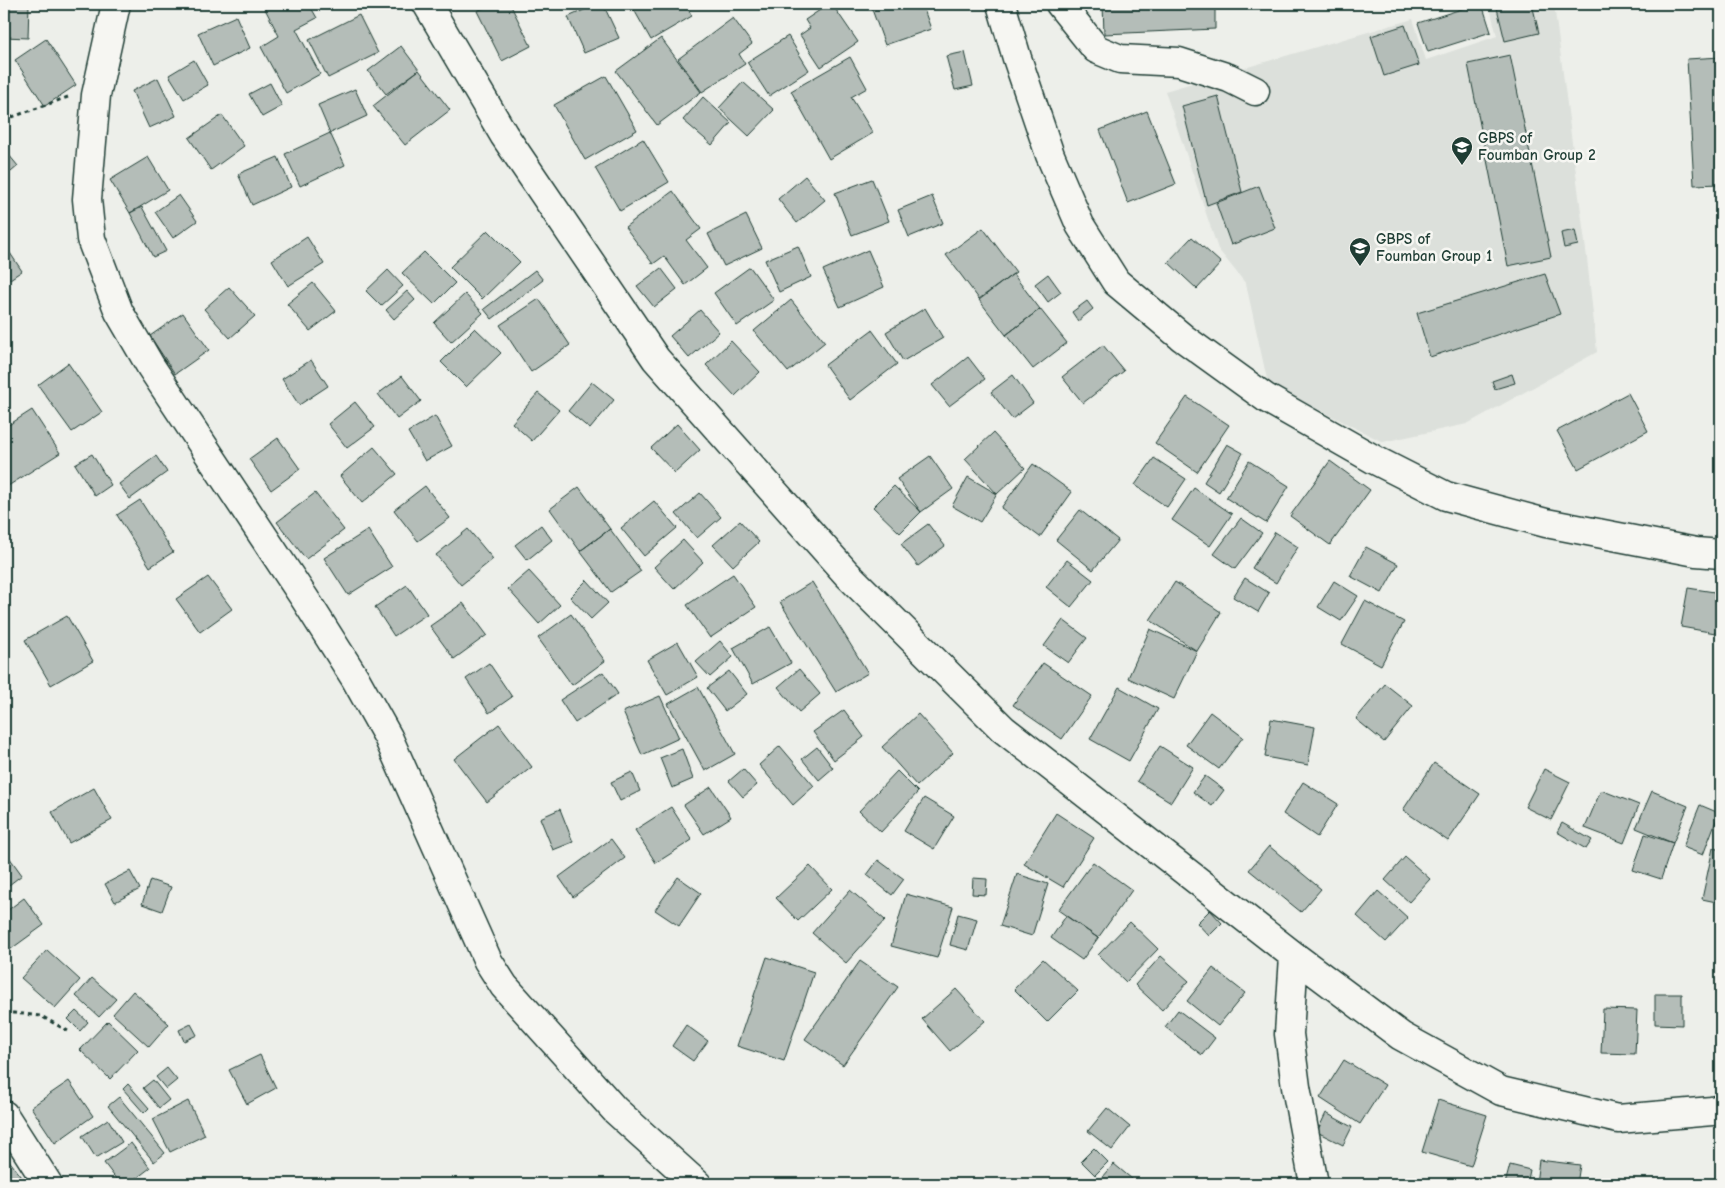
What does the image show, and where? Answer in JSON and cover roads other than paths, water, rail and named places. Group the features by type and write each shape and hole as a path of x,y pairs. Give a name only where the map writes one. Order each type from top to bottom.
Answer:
{"street":[{"path":"116,4 96,95 87,199 91,239 119,312 151,367 305,599 355,678 388,737 488,961 504,986 616,1110 697,1184"},
{"path":"427,4 504,135 656,359 846,573 1003,729 1294,956 1401,1036 1501,1090 1618,1119 1721,1109"},
{"path":"1000,4 1016,58 1050,155 1080,225 1116,282 1182,338 1266,398 1375,460 1446,496 1546,523 1696,552 1721,554"},
{"path":"1060,4 1096,49 1120,59 1179,62 1229,78 1255,90"},
{"path":"1294,956 1289,1034 1296,1086 1314,1184"},
{"path":"4,1115 48,1184"}],"place":[{"name":"GBPS of Foumban Group 2","path":"1462,166"},
{"name":"GBPS of Foumban Group 1","path":"1360,267"}]}
